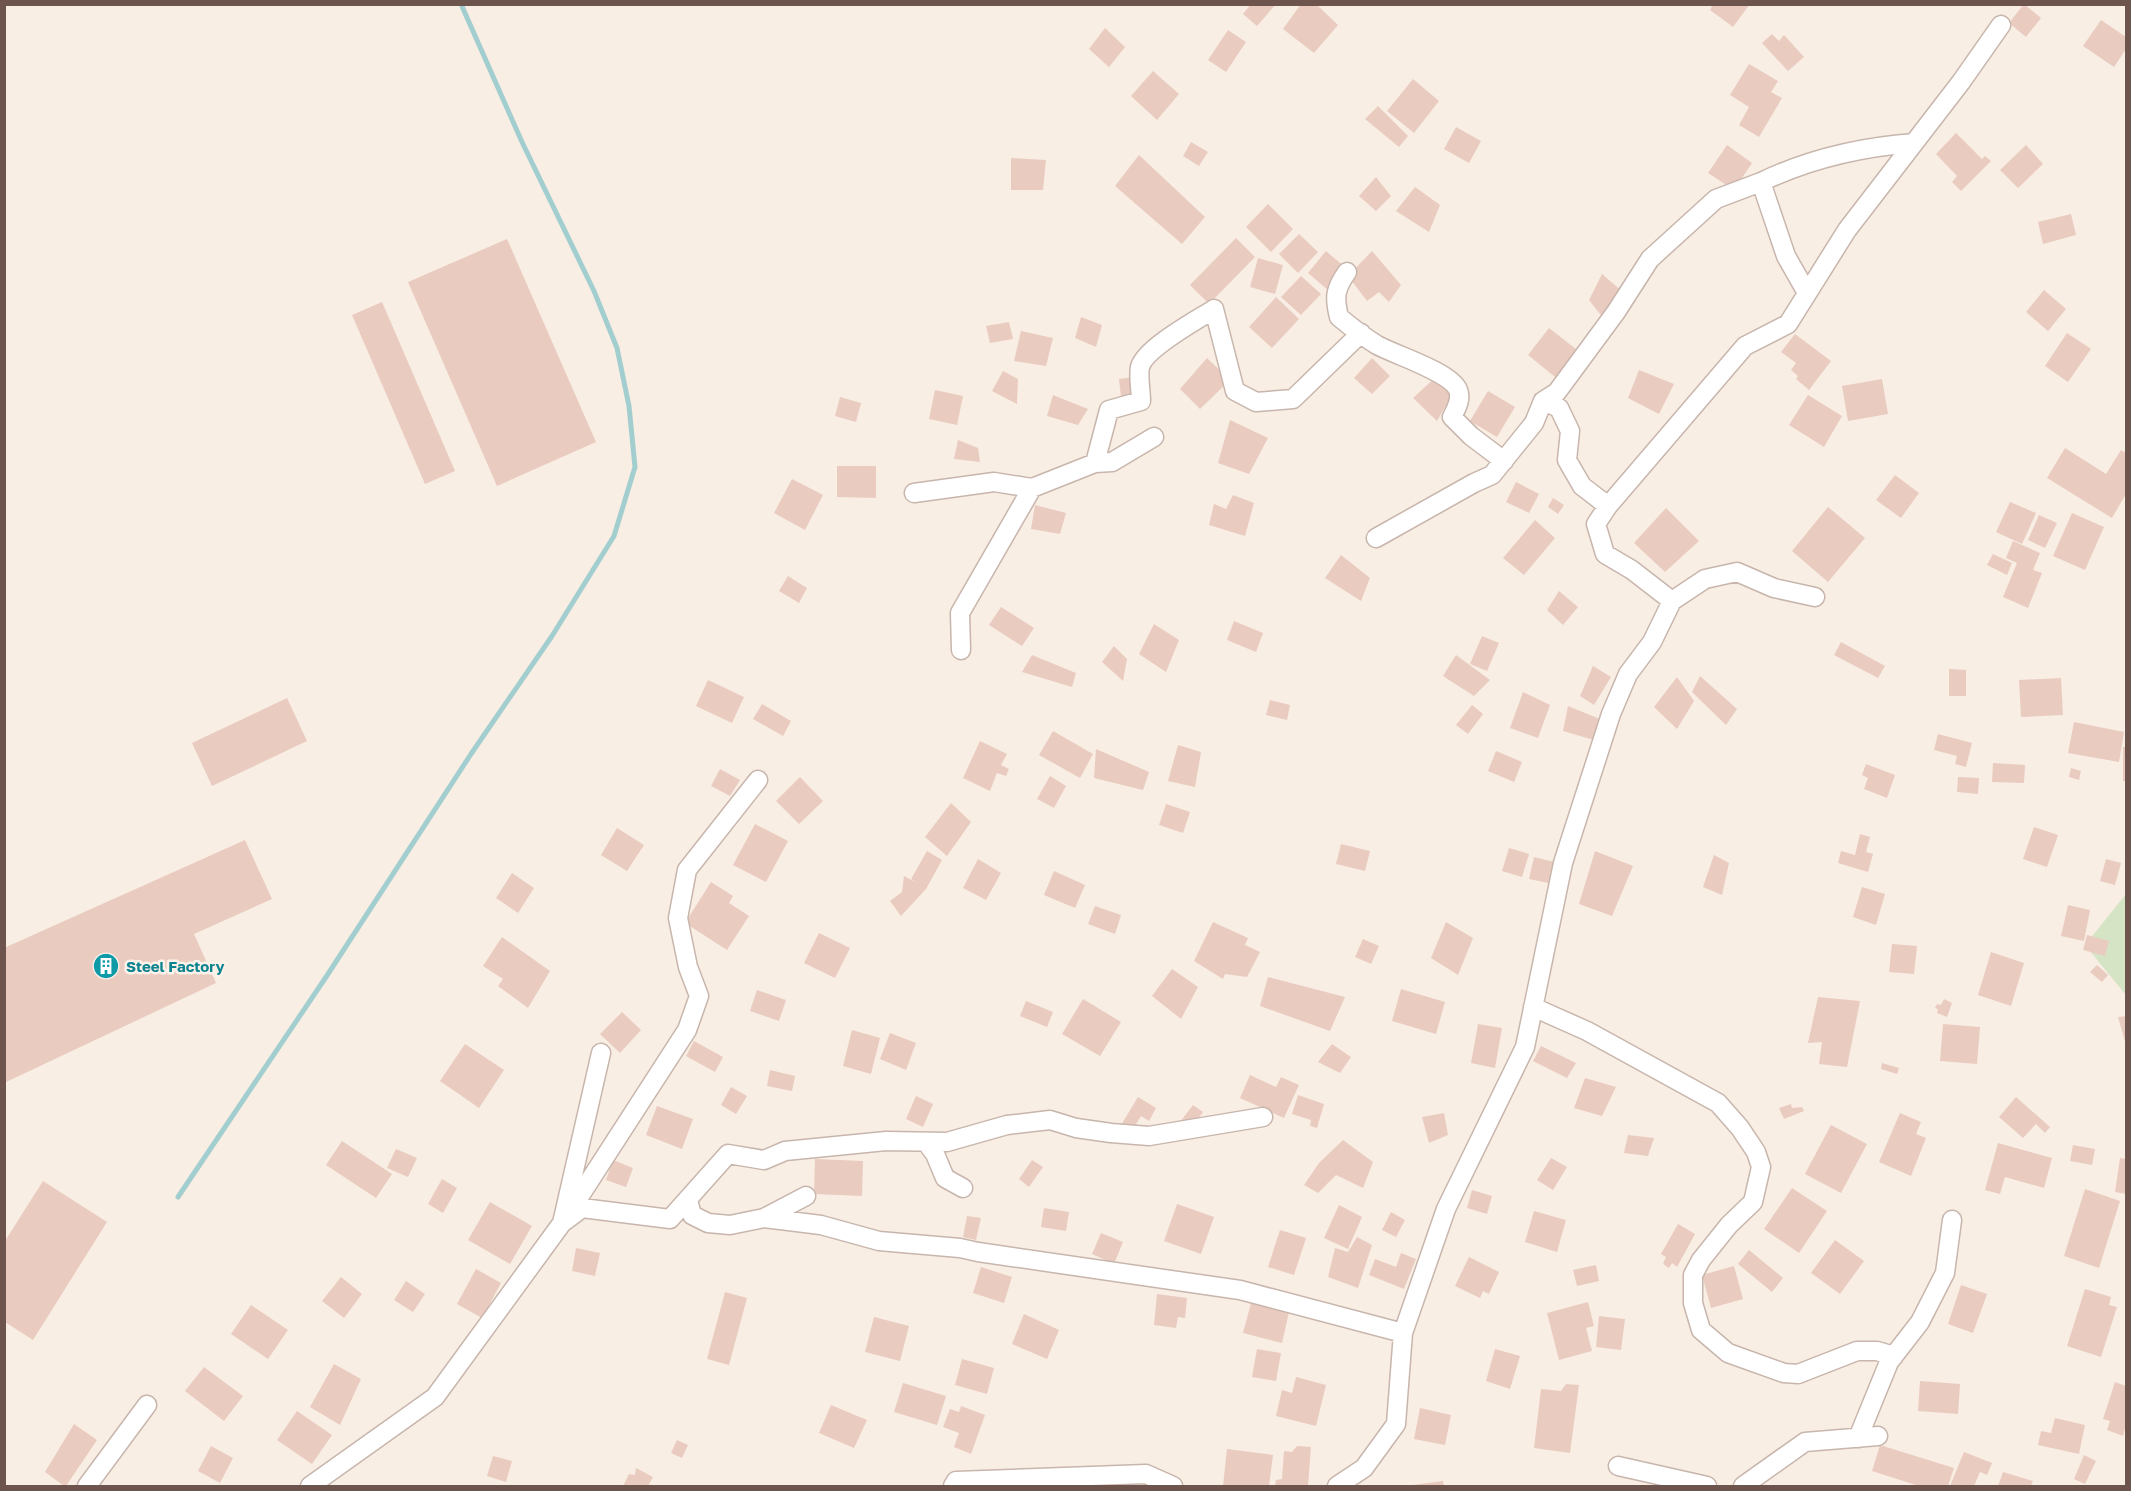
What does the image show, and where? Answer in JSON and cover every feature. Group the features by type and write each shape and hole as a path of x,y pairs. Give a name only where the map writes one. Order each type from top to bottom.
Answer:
{"street":[{"path":"1672,601 1632,570 1605,554 1596,524 1608,506 1745,346 1788,324 1847,230 2001,25"},
{"path":"1376,538 1492,475 1534,423 1543,401 1557,392 1616,312 1650,259 1716,199 1793,167 1837,155 1888,145 1914,143"},
{"path":"1761,182 1786,256 1807,293"},
{"path":"1347,272 1337,286 1336,305 1339,317 1377,345 1429,368 1458,388 1460,397 1452,417 1471,436 1503,461"},
{"path":"1095,463 1109,410 1141,401 1140,366 1151,352 1170,337 1214,309 1235,391 1256,402 1293,399 1361,333"},
{"path":"1543,401 1559,408 1570,431 1567,460 1582,486 1608,506"},
{"path":"914,493 994,482 1032,488 1095,463 1112,462 1154,437"},
{"path":"961,650 960,613 1032,488"},
{"path":"1336,1486 1364,1468 1396,1424 1403,1333 1446,1209 1525,1047 1563,863 1611,714 1628,674 1652,642 1672,601 1705,579 1737,572 1774,588 1815,597"},
{"path":"310,1486 435,1397 562,1223 669,1060 687,1030 699,996 688,967 678,918 687,870 758,780"},
{"path":"1533,1007 1587,1031 1718,1103 1740,1128 1756,1152 1761,1167 1753,1202 1729,1224 1701,1260 1693,1275 1693,1304 1701,1329 1728,1353 1784,1373 1797,1374 1857,1351 1877,1351 1894,1356"},
{"path":"562,1223 601,1053"},
{"path":"562,1223 582,1208 670,1219 728,1154 764,1160 785,1151 886,1141 947,1142 1007,1125 1050,1120 1076,1128 1149,1136 1263,1117"},
{"path":"926,1142 935,1154 945,1178 963,1188"},
{"path":"688,1200 692,1215 708,1223 730,1226 765,1218 806,1196"},
{"path":"765,1218 821,1224 879,1241 960,1248 1240,1290 1403,1333"},
{"path":"1858,1438 1880,1383 1894,1356 1920,1322 1945,1273 1952,1220"},
{"path":"87,1486 147,1405"},
{"path":"1743,1486 1804,1442 1878,1436"},
{"path":"1618,1466 1659,1481 1707,1486"},
{"path":"952,1486 956,1481 1146,1474 1173,1486"}],"green space":[{"path":"2126,894 2126,995 2085,945"}],"building":[{"path":"1251,4 1276,4 1257,26 1243,14"},
{"path":"1301,4 1316,4 1338,25 1314,53 1283,29"},
{"path":"1713,4 1750,4 1733,27 1710,10"},
{"path":"2024,4 2041,18 2026,37 2009,23"},
{"path":"2101,20 2126,37 2126,49 2114,67 2083,46"},
{"path":"1105,28 1125,47 1109,67 1089,49"},
{"path":"1228,30 1246,42 1226,72 1208,60"},
{"path":"1772,34 1779,41 1784,35 1804,57 1788,71 1762,43"},
{"path":"1749,64 1778,81 1771,92 1782,98 1759,137 1739,125 1749,107 1730,95"},
{"path":"1153,71 1179,94 1157,120 1131,96"},
{"path":"1413,79 1439,101 1414,133 1387,111"},
{"path":"1378,106 1408,136 1399,147 1365,119"},
{"path":"1456,127 1481,141 1469,163 1444,149"},
{"path":"1956,133 1982,159 1985,156 1991,161 1961,191 1952,182 1957,176 1936,154"},
{"path":"1191,142 1208,152 1199,166 1183,156"},
{"path":"1727,145 1752,163 1734,190 1708,173"},
{"path":"2026,145 2043,164 2018,188 2000,170"},
{"path":"1139,155 1205,217 1182,244 1115,186"},
{"path":"1011,158 1046,160 1043,190 1011,190"},
{"path":"1376,177 1391,196 1376,211 1359,196"},
{"path":"1415,187 1440,205 1429,232 1396,211"},
{"path":"1268,204 1293,229 1271,252 1246,227"},
{"path":"2071,214 2076,235 2043,244 2038,222"},
{"path":"1299,234 1318,252 1298,273 1279,254"},
{"path":"1236,238 1255,257 1209,304 1190,285"},
{"path":"507,239 596,442 497,486 408,282"},
{"path":"1326,251 1346,268 1328,290 1308,273"},
{"path":"1372,251 1401,285 1389,302 1379,292 1367,301 1348,276"},
{"path":"1258,258 1283,265 1275,294 1250,287"},
{"path":"1602,274 1623,292 1603,318 1589,300"},
{"path":"1301,276 1321,294 1301,315 1281,297"},
{"path":"2044,290 2066,309 2048,331 2026,312"},
{"path":"1276,297 1299,319 1272,348 1249,327"},
{"path":"382,302 455,471 425,484 352,315"},
{"path":"1081,317 1102,325 1096,347 1075,338"},
{"path":"1009,322 1013,339 990,343 986,326"},
{"path":"1549,328 1581,353 1560,381 1528,355"},
{"path":"1021,331 1053,338 1046,366 1014,361"},
{"path":"2067,333 2091,349 2068,382 2045,366"},
{"path":"1795,334 1831,361 1809,390 1796,379 1798,376 1791,370 1796,363 1781,352"},
{"path":"1207,358 1230,380 1200,409 1180,389"},
{"path":"1372,358 1390,376 1372,394 1354,378"},
{"path":"1639,370 1674,384 1659,414 1628,398"},
{"path":"1003,371 1018,379 1017,404 992,391"},
{"path":"1438,375 1453,393 1437,421 1413,398"},
{"path":"1134,377 1136,395 1121,397 1119,379"},
{"path":"1882,379 1888,414 1848,421 1842,386"},
{"path":"935,390 963,396 957,425 929,419"},
{"path":"1488,391 1515,407 1497,437 1470,421"},
{"path":"1053,395 1088,409 1078,425 1047,416"},
{"path":"1808,395 1842,416 1824,447 1789,425"},
{"path":"840,397 861,403 856,422 835,416"},
{"path":"1230,420 1268,438 1249,474 1218,463"},
{"path":"958,440 978,448 980,462 954,459"},
{"path":"2065,448 2106,474 2121,450 2126,453 2126,494 2112,518 2047,478"},
{"path":"837,466 876,466 876,498 837,497"},
{"path":"1895,475 1919,493 1901,518 1876,500"},
{"path":"792,479 823,495 805,530 774,513"},
{"path":"1516,482 1539,494 1529,513 1506,502"},
{"path":"1233,495 1254,503 1245,536 1209,525 1214,504 1226,509"},
{"path":"1553,498 1564,505 1558,514 1548,507"},
{"path":"2010,502 2036,513 2022,544 1996,532"},
{"path":"1035,505 1066,513 1060,534 1031,529"},
{"path":"1828,507 1865,538 1828,582 1792,551"},
{"path":"1666,508 1699,541 1665,572 1634,543"},
{"path":"2072,513 2104,527 2085,570 2053,556"},
{"path":"2039,515 2057,523 2045,548 2028,540"},
{"path":"1535,520 1555,538 1524,575 1503,558"},
{"path":"2013,541 2040,553 2033,570 2042,573 2028,608 2003,597 2017,563 2006,558"},
{"path":"1993,554 2012,563 2007,575 1987,565"},
{"path":"1341,555 1370,578 1361,601 1325,578"},
{"path":"788,576 807,588 799,603 779,591"},
{"path":"1559,591 1578,607 1563,625 1547,610"},
{"path":"1001,607 1034,628 1022,646 989,625"},
{"path":"1234,621 1263,633 1256,652 1227,640"},
{"path":"1154,624 1179,640 1166,672 1139,654"},
{"path":"1482,636 1499,643 1487,671 1470,664"},
{"path":"1841,642 1885,666 1878,678 1834,655"},
{"path":"1114,646 1127,659 1123,681 1102,662"},
{"path":"1032,655 1076,673 1072,687 1022,672"},
{"path":"1456,655 1490,680 1474,696 1443,676"},
{"path":"1593,666 1611,677 1594,705 1580,696"},
{"path":"1949,669 1966,670 1966,696 1949,696"},
{"path":"1700,676 1737,709 1726,725 1692,692"},
{"path":"1677,677 1694,701 1677,729 1654,707"},
{"path":"2061,678 2063,715 2021,717 2019,680"},
{"path":"708,680 744,697 732,723 696,706"},
{"path":"1523,692 1550,705 1538,738 1510,728"},
{"path":"287,698 307,741 212,786 192,743"},
{"path":"1270,700 1290,705 1287,720 1266,715"},
{"path":"762,704 791,721 783,736 753,719"},
{"path":"1472,705 1483,714 1468,734 1456,725"},
{"path":"1568,706 1600,719 1594,740 1563,731"},
{"path":"2074,722 2124,732 2119,762 2068,753"},
{"path":"1053,731 1093,754 1080,778 1039,755"},
{"path":"1938,734 1972,743 1966,767 1955,764 1957,756 1934,750"},
{"path":"980,741 1007,754 1001,765 1009,769 1006,776 997,773 990,791 963,778"},
{"path":"1178,745 1201,752 1195,787 1168,781"},
{"path":"2123,747 2126,747 2126,781 2123,781"},
{"path":"1096,749 1149,772 1143,790 1094,778"},
{"path":"1496,751 1522,762 1514,782 1488,771"},
{"path":"1993,763 2025,765 2024,783 1992,782"},
{"path":"1866,764 1895,775 1887,798 1864,789 1868,778 1862,775"},
{"path":"2071,768 2081,771 2079,780 2069,777"},
{"path":"720,769 740,780 730,796 711,786"},
{"path":"1050,776 1066,786 1054,808 1037,799"},
{"path":"800,777 823,801 799,824 776,801"},
{"path":"1958,777 1979,778 1978,794 1957,792"},
{"path":"951,803 971,822 947,856 925,837"},
{"path":"1166,804 1190,812 1183,833 1159,825"},
{"path":"755,824 788,841 766,882 733,865"},
{"path":"2034,827 2058,835 2047,867 2023,859"},
{"path":"617,828 644,845 627,871 601,855"},
{"path":"1860,834 1870,837 1866,852 1873,854 1868,872 1838,863 1841,851 1855,855"},
{"name":"Steel Factory","path":"245,840 272,899 194,934 216,983 4,1083 4,948"},
{"path":"1341,844 1370,851 1365,871 1336,864"},
{"path":"1509,848 1529,854 1522,877 1502,871"},
{"path":"927,851 942,860 926,889 901,916 890,901 902,892 904,876 917,883 911,879"},
{"path":"1595,851 1633,866 1612,916 1579,904"},
{"path":"1714,855 1729,863 1722,895 1703,887"},
{"path":"1534,857 1558,863 1553,884 1529,879"},
{"path":"978,859 1001,873 986,900 963,888"},
{"path":"2106,859 2121,863 2115,885 2100,881"},
{"path":"1054,871 1085,885 1075,908 1044,895"},
{"path":"512,873 534,888 518,913 496,898"},
{"path":"711,882 733,896 729,903 749,916 727,950 685,923"},
{"path":"1862,887 1885,894 1876,925 1853,917"},
{"path":"2068,905 2090,910 2084,941 2061,936"},
{"path":"1095,906 1121,915 1115,934 1088,924"},
{"path":"1213,922 1248,938 1245,945 1260,952 1247,977 1225,974 1223,979 1194,961"},
{"path":"1446,922 1473,938 1458,975 1431,958"},
{"path":"819,933 850,948 835,978 804,963"},
{"path":"2087,935 2109,941 2105,956 2083,950"},
{"path":"502,937 550,971 528,1008 498,986 503,979 483,966"},
{"path":"1363,939 1379,946 1371,964 1355,957"},
{"path":"1892,944 1917,946 1914,974 1889,972"},
{"path":"1991,952 2024,963 2011,1006 1978,995"},
{"path":"2097,965 2108,975 2102,982 2090,972"},
{"path":"1172,969 1198,987 1181,1019 1152,996"},
{"path":"1268,977 1345,997 1330,1031 1260,1006"},
{"path":"1401,989 1445,1002 1436,1034 1392,1021"},
{"path":"757,990 786,1000 779,1021 750,1011"},
{"path":"1818,997 1860,1001 1847,1067 1819,1064 1822,1042 1808,1043"},
{"path":"1083,999 1121,1022 1100,1056 1062,1034"},
{"path":"1944,999 1952,1003 1947,1017 1937,1013 1938,1009 1935,1008 1937,1004 1941,1005"},
{"path":"1026,1001 1053,1012 1047,1027 1020,1016"},
{"path":"622,1012 641,1030 620,1053 600,1034"},
{"path":"2126,1016 2126,1045 2118,1017"},
{"path":"1478,1024 1502,1028 1495,1068 1471,1063"},
{"path":"1943,1024 1980,1027 1977,1064 1940,1061"},
{"path":"852,1030 880,1038 871,1074 843,1066"},
{"path":"890,1033 916,1043 906,1070 880,1059"},
{"path":"694,1041 723,1057 715,1072 686,1056"},
{"path":"465,1044 504,1070 479,1108 440,1081"},
{"path":"1332,1044 1351,1057 1340,1073 1318,1062"},
{"path":"1541,1046 1576,1063 1567,1078 1533,1061"},
{"path":"1882,1063 1899,1068 1897,1074 1881,1069"},
{"path":"770,1070 795,1076 792,1091 767,1086"},
{"path":"1250,1075 1276,1087 1281,1077 1299,1085 1284,1118 1240,1098"},
{"path":"1585,1078 1616,1087 1602,1116 1574,1108"},
{"path":"731,1087 747,1096 736,1114 721,1105"},
{"path":"1298,1095 1324,1104 1317,1128 1310,1126 1311,1120 1292,1114"},
{"path":"916,1096 933,1104 923,1127 906,1119"},
{"path":"1138,1097 1156,1108 1149,1121 1141,1116 1132,1131 1121,1125"},
{"path":"2016,1097 2050,1127 2045,1133 2036,1124 2023,1138 1999,1117"},
{"path":"1791,1104 1792,1108 1802,1107 1804,1111 1784,1119 1779,1108"},
{"path":"1193,1105 1203,1112 1193,1126 1180,1122"},
{"path":"657,1106 693,1119 682,1149 646,1135"},
{"path":"1444,1113 1448,1135 1429,1143 1422,1117"},
{"path":"1900,1113 1921,1122 1916,1134 1926,1138 1911,1176 1879,1162"},
{"path":"1831,1125 1867,1144 1841,1193 1805,1174"},
{"path":"1628,1135 1654,1138 1648,1156 1624,1153"},
{"path":"1343,1140 1373,1162 1363,1188 1336,1175 1318,1193 1304,1185 1319,1163"},
{"path":"342,1141 392,1174 376,1198 326,1165"},
{"path":"1998,1143 2052,1158 2044,1188 2005,1177 2000,1194 1985,1190"},
{"path":"2073,1145 2095,1149 2092,1165 2070,1161"},
{"path":"396,1149 417,1158 408,1177 387,1168"},
{"path":"1551,1158 1567,1167 1553,1190 1537,1180"},
{"path":"2120,1158 2126,1159 2126,1194 2115,1192"},
{"path":"815,1159 863,1161 862,1196 814,1194"},
{"path":"613,1160 633,1168 626,1187 606,1180"},
{"path":"1032,1160 1043,1167 1029,1187 1019,1179"},
{"path":"442,1179 457,1188 443,1213 428,1204"},
{"path":"43,1181 107,1222 33,1340 5,1322 5,1241"},
{"path":"1792,1188 1827,1211 1799,1253 1764,1229"},
{"path":"2085,1189 2120,1201 2099,1268 2064,1256"},
{"path":"1472,1190 1492,1196 1487,1214 1467,1208"},
{"path":"490,1202 532,1226 510,1264 468,1240"},
{"path":"1177,1204 1214,1217 1201,1254 1164,1241"},
{"path":"1339,1205 1362,1217 1348,1249 1324,1238"},
{"path":"1044,1208 1069,1212 1066,1231 1041,1227"},
{"path":"1534,1211 1566,1220 1557,1252 1525,1242"},
{"path":"1391,1212 1405,1220 1396,1237 1382,1230"},
{"path":"967,1216 981,1218 976,1240 963,1237"},
{"path":"1678,1224 1695,1234 1677,1267 1672,1263 1669,1268 1663,1264 1666,1257 1661,1254"},
{"path":"1280,1230 1306,1238 1294,1275 1268,1267"},
{"path":"1101,1233 1123,1242 1114,1264 1092,1254"},
{"path":"1357,1237 1372,1245 1358,1288 1328,1277 1335,1248 1348,1252"},
{"path":"1835,1240 1864,1261 1840,1294 1811,1273"},
{"path":"576,1248 600,1253 595,1276 572,1271"},
{"path":"1749,1250 1783,1278 1772,1292 1738,1264"},
{"path":"1401,1253 1416,1259 1404,1289 1369,1275 1375,1259 1396,1267"},
{"path":"1469,1257 1499,1272 1489,1294 1483,1291 1480,1298 1455,1286"},
{"path":"1596,1265 1599,1281 1577,1286 1573,1270"},
{"path":"1734,1266 1743,1299 1711,1308 1702,1275"},
{"path":"981,1267 1012,1277 1004,1303 973,1293"},
{"path":"476,1269 501,1283 482,1318 457,1304"},
{"path":"341,1277 362,1294 344,1318 322,1301"},
{"path":"406,1281 425,1294 413,1312 394,1300"},
{"path":"1961,1285 1987,1294 1973,1333 1948,1324"},
{"path":"2085,1289 2111,1297 2109,1305 2117,1307 2101,1357 2067,1346"},
{"path":"725,1292 747,1298 729,1365 707,1359"},
{"path":"1157,1294 1187,1298 1185,1318 1178,1317 1176,1328 1154,1325"},
{"path":"1588,1302 1594,1326 1586,1328 1592,1351 1559,1360 1547,1313"},
{"path":"1251,1303 1289,1312 1282,1343 1243,1333"},
{"path":"251,1305 288,1330 268,1359 231,1334"},
{"path":"1024,1314 1059,1330 1047,1359 1012,1344"},
{"path":"1599,1316 1625,1319 1621,1350 1596,1347"},
{"path":"874,1317 909,1326 900,1361 865,1352"},
{"path":"1257,1349 1281,1353 1276,1381 1252,1377"},
{"path":"1495,1349 1520,1356 1510,1389 1486,1381"},
{"path":"962,1359 994,1368 987,1394 955,1385"},
{"path":"334,1364 361,1379 340,1425 310,1407"},
{"path":"204,1367 243,1396 224,1421 185,1391"},
{"path":"1296,1377 1326,1385 1316,1426 1276,1416 1282,1390 1292,1393"},
{"path":"1920,1381 1960,1384 1958,1414 1918,1411"},
{"path":"2115,1382 2126,1386 2126,1424 2123,1436 2107,1430 2110,1421 2103,1419"},
{"path":"903,1383 946,1396 937,1425 894,1412"},
{"path":"1566,1384 1579,1385 1570,1453 1534,1448 1541,1389 1561,1391"},
{"path":"831,1405 867,1420 854,1448 819,1433"},
{"path":"961,1406 985,1415 971,1454 954,1447 959,1433 943,1427 950,1409 959,1412"},
{"path":"1420,1408 1451,1415 1445,1445 1414,1439"},
{"path":"297,1411 332,1435 312,1464 277,1440"},
{"path":"2055,1418 2085,1425 2079,1454 2038,1445 2041,1431 2051,1433"},
{"path":"74,1424 97,1440 64,1486 45,1472"},
{"path":"677,1440 688,1445 682,1458 671,1453"},
{"path":"1880,1445 1954,1468 1948,1486 1919,1486 1872,1471"},
{"path":"211,1446 233,1458 220,1483 198,1471"},
{"path":"1297,1446 1311,1447 1308,1486 1275,1486 1276,1480 1282,1479 1284,1451 1292,1452"},
{"path":"1227,1449 1273,1455 1269,1486 1223,1486"},
{"path":"1964,1452 1992,1463 1987,1475 1980,1472 1974,1486 1950,1486"},
{"path":"2084,1455 2096,1461 2085,1484 2074,1479"},
{"path":"493,1456 512,1461 506,1482 487,1476"},
{"path":"636,1468 653,1477 648,1486 623,1486 629,1474 635,1475"},
{"path":"2003,1472 2033,1481 2031,1486 1998,1486"},
{"path":"1443,1481 1444,1486 1412,1486 1412,1485"}],"waterway":[{"path":"178,1197 326,977 471,754 552,636 614,536 635,467 629,406 617,348 594,291 522,142 461,4"}],"place":[{"name":"Steel Factory","path":"106,966"}]}
